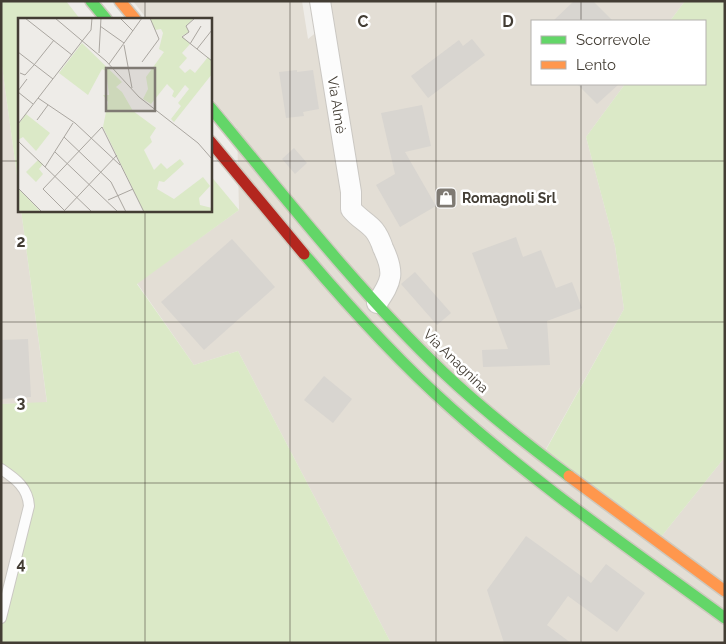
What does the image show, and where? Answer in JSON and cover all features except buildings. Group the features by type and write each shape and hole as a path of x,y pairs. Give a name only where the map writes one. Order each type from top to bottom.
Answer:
{"main road":[{"path":"92,1 105,18"},
{"path":"120,1 134,18"},
{"name":"Via Anagnina","path":"211,108 377,303 443,372 496,419 542,456 725,591"},
{"path":"211,142 374,334 440,399 530,475 725,618"}],"street":[{"name":"Via Almè","path":"320,1 351,192 351,209 374,231 389,262 390,282 377,303"}],"lane":[{"path":"1,469 23,486 27,492 30,506 1,618"}],"shaded area":[{"path":"133,1 302,1 308,39 328,23 325,1 685,1 671,20 531,20 531,85 624,85 586,137 615,246 624,309 542,456 657,542 725,457 725,643 391,643 238,351 194,365 137,283 239,210 237,128 211,97 211,18 146,18"},
{"path":"1,59 18,183 18,211 21,211 47,403 1,404"},
{"path":"1,473 29,499 1,604"}],"green space":[{"path":"1,1 66,1 79,18 18,18 18,183 1,59"},
{"path":"685,1 725,1 725,457 657,542 542,457 624,309 615,246 586,137 624,85 706,85 706,20 671,20"},
{"path":"211,176 239,210 137,284 194,365 238,351 391,643 1,643 1,604 29,499 1,469 1,404 47,402 21,211 211,211"}],"traffic: fast":[{"path":"91,1 105,18"},
{"path":"211,108 323,243 412,341 473,400 569,476"},
{"path":"304,254 393,353 451,408 517,464 725,618"}],"traffic: slow":[{"path":"120,1 134,18"},
{"path":"569,476 725,591"}],"traffic: jam":[{"path":"211,142 304,254"}],"place":[{"name":"Romagnoli Srl","path":"446,198"}]}
